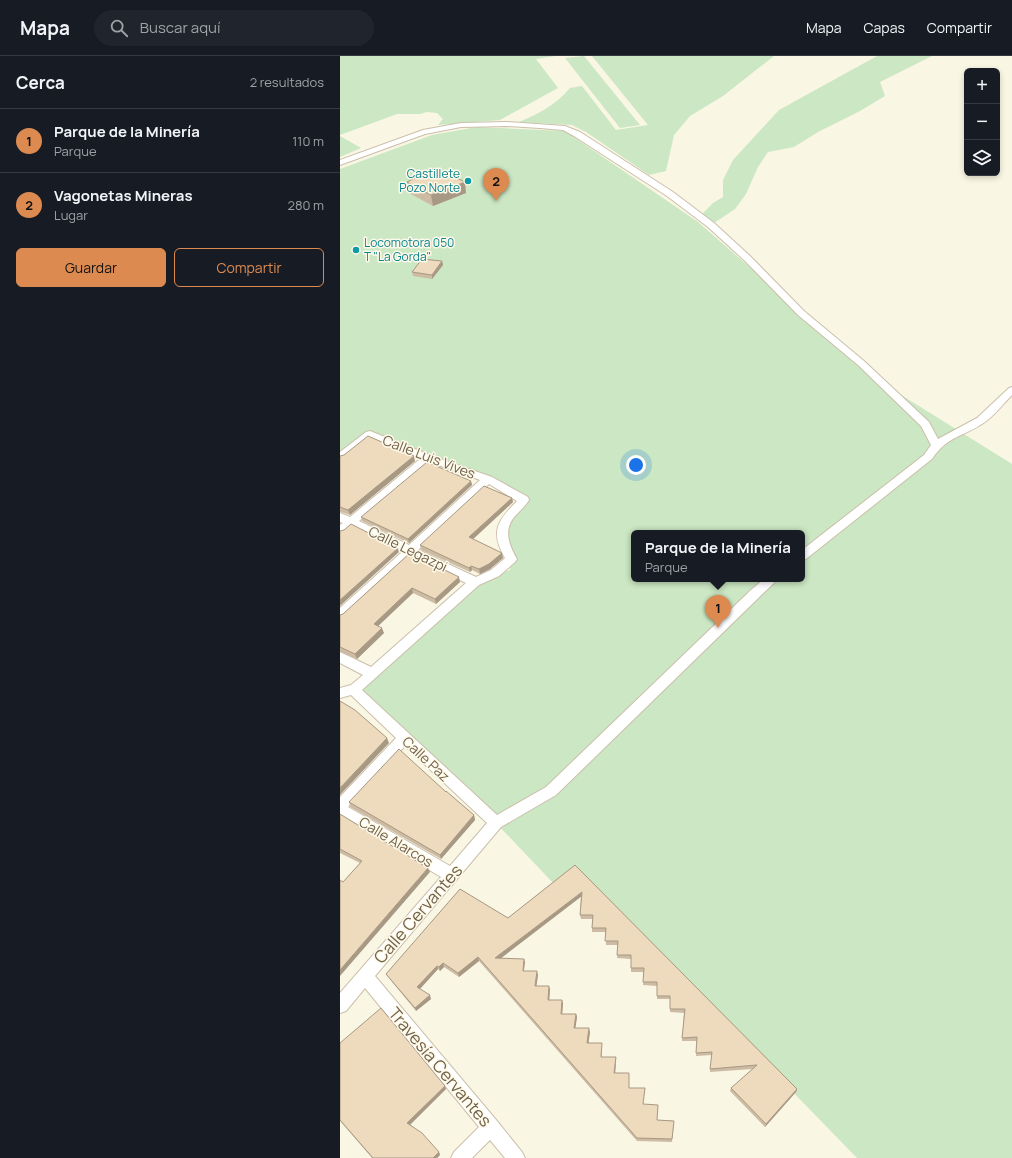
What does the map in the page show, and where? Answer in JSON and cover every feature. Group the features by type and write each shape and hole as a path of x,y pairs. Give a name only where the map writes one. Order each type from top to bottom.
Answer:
{"street":[{"path":"340,163 423,132 461,125 507,124 566,128 670,194 711,225 747,258 801,313 861,363 925,424 936,445"},
{"path":"805,554 928,457 936,445 954,433 981,420 1012,390"},
{"name":"Calle Luis Vives","path":"340,457 370,434 428,458 488,479 524,500 508,516 502,526 501,539 505,550 511,559 503,568 475,582"},
{"path":"340,531 345,519 428,458"},
{"path":"340,615 488,479"},
{"name":"Calle Legazpi","path":"345,519 475,582"},
{"path":"340,692 356,691 371,674 475,582"},
{"name":"Calle Cervantes","path":"340,1005 496,823 551,791 755,593 768,582"},
{"path":"340,657 371,674"},
{"name":"Calle Paz","path":"356,691 404,738 496,823"},
{"path":"340,806 404,738"},
{"name":"Calle Alarcos","path":"340,809 451,875"},
{"name":"Travesía Cervantes","path":"364,976 516,1158"},
{"path":"460,1158 491,1127"}],"green space":[{"path":"340,56 555,56 536,59 558,88 500,120 438,125 443,119 437,113 427,112 420,114 397,114 340,135"},
{"path":"584,56 640,125 620,128 565,58"},
{"path":"592,56 774,56 723,96 690,116 674,135 666,171 649,175 586,132 572,125 519,122 546,108 565,94 570,88 582,86 616,130 648,125"},
{"path":"877,56 932,56 880,82 885,96 860,111 818,132 794,147 768,152 758,167 746,194 735,209 711,225 700,216 713,203 723,197 723,180 733,160 779,110"},
{"path":"477,127 565,131 698,222 882,383 1012,464 1012,1158 857,1158 575,868 555,885 496,823 357,694 485,579 510,570 511,559 501,539 524,500 488,479 370,434 340,457 340,169 432,135"},
{"path":"340,136 361,148 340,157"}],"building":[{"path":"435,168 465,182 431,195 407,182"},
{"path":"422,259 442,261 432,275 412,272"},
{"path":"368,436 414,456 348,510 340,507 340,456 344,455"},
{"path":"427,462 471,481 408,539 361,517"},
{"path":"484,486 512,498 469,537 502,553 489,564 479,569 471,566 469,568 420,545"},
{"path":"351,524 398,548 340,600 340,531 344,530"},
{"path":"410,553 459,577 435,599 412,588 374,624 382,628 355,654 340,647 340,615 343,614"},
{"path":"340,701 355,710 387,738 340,788"},
{"path":"399,749 446,792 474,815 440,855 349,802"},
{"path":"340,814 428,868 340,970 340,880 343,882 362,861 340,849"},
{"path":"575,865 797,1089 766,1124 731,1088 757,1065 710,1069 712,1052 696,1053 697,1037 682,1038 685,1009 670,1009 670,996 657,996 657,982 643,982 644,968 631,968 631,955 617,955 618,941 605,941 606,928 592,928 593,915 580,915 582,892 495,958 524,959 523,971 537,971 535,986 549,986 548,1000 562,1000 561,1014 576,1014 574,1028 589,1028 587,1043 602,1043 601,1057 616,1057 614,1073 629,1073 629,1088 645,1088 643,1104 658,1105 657,1120 674,1121 672,1139 637,1138 478,957 458,973 443,963 439,967 437,966 417,987 430,995 415,1008 386,974 460,889 508,918"},
{"path":"381,1008 445,1086 407,1123 422,1133 439,1152 433,1158 373,1158 340,1120 340,1043"}],"place":[{"name":"Castillete Pozo Norte","path":"468,181"},
{"name":"Vagonetas Mineras","path":"496,201"},
{"name":"Locomotora 050 T \"La Gorda\"","path":"356,250"},
{"name":"Parque de la Minería","path":"718,628"}]}
